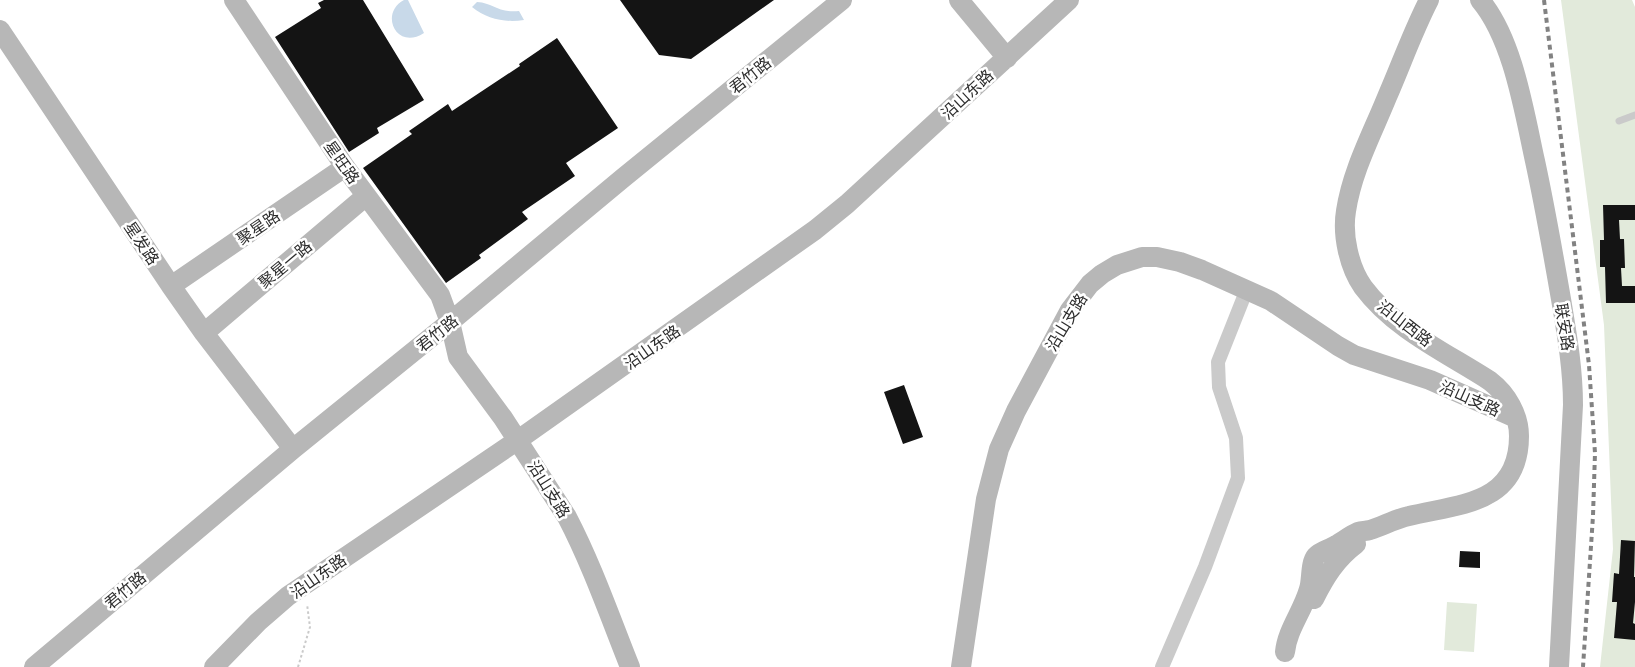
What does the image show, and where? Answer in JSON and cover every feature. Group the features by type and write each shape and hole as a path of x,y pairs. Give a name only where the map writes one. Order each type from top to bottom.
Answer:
{"street":[{"name":"星旺路","path":"234,0 345,167 440,295 450,322"},
{"name":"君竹路","path":"34,667 293,449 842,0"},
{"path":"959,0 1007,58"},
{"name":"沿山东路","path":"214,667 258,622 288,596 518,440 815,230 847,204 1069,0"},
{"name":"沿山西路","path":"1281,660 1291,644 1320,568 1339,558 1363,538 1369,530 1410,516 1463,505 1493,492 1506,479 1515,461 1519,433 1516,418 1508,400 1496,385 1411,331 1375,301 1362,286 1354,271 1349,253 1346,234 1346,212 1357,170 1429,0"},
{"name":"联安路","path":"1480,0 1500,35 1519,88 1547,218 1572,372 1573,415 1559,667"},
{"name":"星发路","path":"0,30 171,286 204,333 293,449"},
{"name":"聚星路","path":"171,286 345,167"},
{"name":"聚星一路","path":"204,333 366,196"},
{"name":"沿山支路","path":"961,667 986,499 997,455 1016,411 1065,318 1078,298 1096,279 1110,268 1142,257 1164,258 1180,262 1247,289 1282,308 1354,355 1430,380 1516,418"},
{"path":"1162,667 1205,567 1238,478 1236,438 1219,387 1218,362 1247,289"},
{"name":"沿山支路","path":"450,322 458,357 518,440 567,517 630,667"}],"lane":[{"path":"1619,121 1635,115"}],"path":[{"path":"298,667 310,627 304,585"}],"green space":[{"path":"1561,0 1632,0 1635,7 1635,667 1600,667 1613,549 1604,325"},
{"path":"1447,602 1477,604 1474,652 1444,650"}],"water":[{"path":"404,0 408,0 424,33 414,37 406,37 399,34 394,28 392,21 393,13"},
{"path":"477,2 506,11 519,11 524,20 510,21 484,15 472,7"}],"building":[{"path":"324,0 363,0 424,100 377,128 379,133 349,152 275,37 321,8 318,3"},
{"path":"620,0 774,0 691,59 659,55"},
{"path":"557,38 618,128 566,163 575,176 522,212 528,219 479,255 481,258 446,283 363,168 412,134 409,131 448,104 452,111 520,66 519,64"},
{"path":"1603,205 1635,205 1635,220 1619,220 1620,239 1624,239 1625,268 1621,268 1622,286 1635,286 1635,303 1606,303 1605,267 1600,267 1600,240 1604,240"},
{"path":"904,385 923,437 903,444 884,392"},
{"path":"1621,540 1635,541 1633,623 1635,624 1635,640 1614,638 1617,602 1612,602 1614,573 1619,574"},
{"path":"1460,551 1480,552 1480,568 1459,567"}],"railway":[{"path":"1544,0 1589,365 1595,453 1593,516 1583,667"}]}
